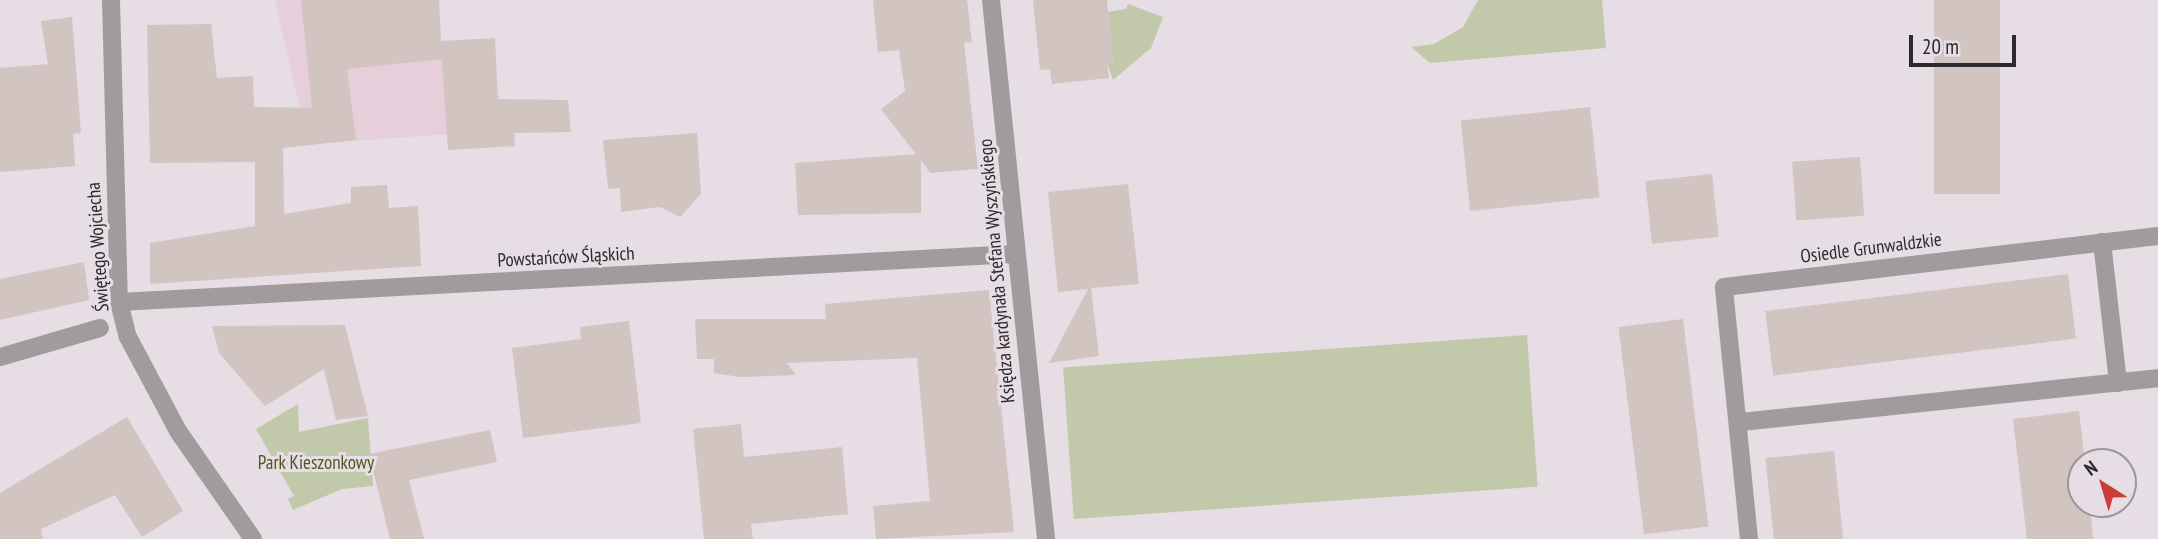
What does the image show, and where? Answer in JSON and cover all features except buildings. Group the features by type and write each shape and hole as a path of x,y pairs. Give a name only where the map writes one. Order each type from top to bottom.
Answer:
{"street":[{"name":"Świętego Wojciecha","path":"111,0 119,302 128,337 156,395 253,539"},
{"name":"Księdza kardynała Stefana Wyszyńskiego","path":"991,0 1046,539"},
{"name":"Osiedle Grunwaldzkie","path":"1749,539 1741,422 1724,287 2158,236"},
{"path":"2102,243 2118,383"},
{"name":"Powstańców Śląskich","path":"119,302 1015,254"},
{"path":"0,358 100,328"},
{"path":"1741,422 2158,378"}],"shaded area":[{"path":"275,0 437,0 450,134 308,144"}],"green space":[{"path":"1478,0 1602,0 1606,48 1430,63 1411,47 1434,44 1463,27"},
{"path":"1128,4 1163,17 1151,48 1113,80 1107,62 1113,61 1108,12 1126,9"},
{"path":"1527,335 1538,487 1074,519 1063,367"},
{"name":"Park Kieszonkowy","path":"298,404 299,432 368,418 373,486 342,489 293,510 288,499 294,496 256,429"}]}
